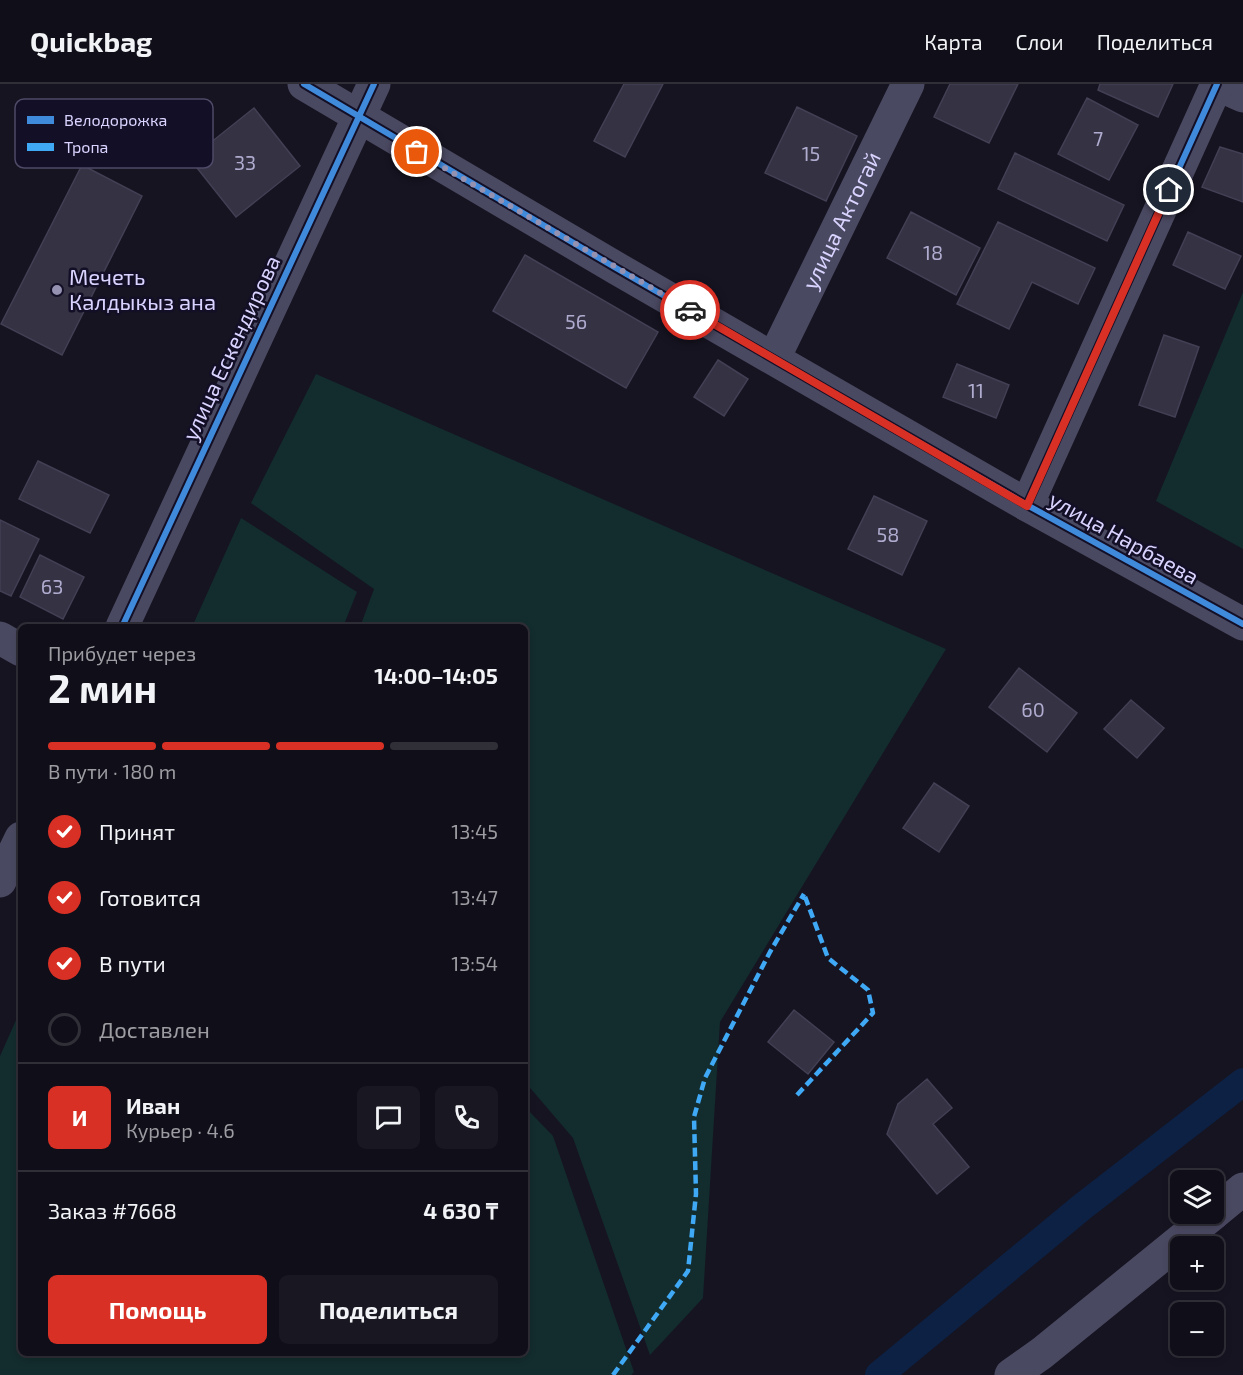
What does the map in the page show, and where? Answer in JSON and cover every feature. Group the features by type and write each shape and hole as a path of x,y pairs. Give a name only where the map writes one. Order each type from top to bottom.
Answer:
{"street":[{"name":"улица Нарбаева","path":"304,84 1027,506 1243,624"},
{"name":"улица Ескендирова","path":"123,624 374,84"},
{"name":"улица Актогай","path":"774,358 908,84"},
{"path":"1027,506 1216,84 1243,96"},
{"path":"0,638 18,648"},
{"path":"0,881 18,844"},
{"path":"1224,1204 1243,1189"},
{"path":"1011,1375 1042,1353 1200,1224"}],"green space":[{"path":"1243,292 1243,549 1156,501"},
{"path":"316,374 946,649 720,1022 703,1298 650,1355 573,1138 528,1086 528,624 361,624 374,589 251,503"},
{"path":"241,518 357,592 344,624 193,624"},
{"path":"18,1016 18,1356 528,1356 528,1110 553,1136 634,1372 631,1375 0,1375 0,1056"}],"building":[{"path":"624,84 663,84 625,157 594,141"},
{"path":"950,84 1018,84 989,143 934,117"},
{"path":"1100,84 1173,84 1158,117 1098,90"},
{"path":"1087,98 1138,125 1109,180 1058,154"},
{"path":"797,107 857,136 826,201 765,173"},
{"name":"Мечеть Калдыкыз ана","path":"254,108 300,166 236,217 197,168 213,168 213,141"},
{"path":"1220,147 1243,154 1243,202 1202,187"},
{"path":"1015,153 1124,205 1107,241 998,189"},
{"name":"Мечеть Калдыкыз ана","path":"80,168 88,168 142,196 62,355 1,324"},
{"path":"911,212 980,248 956,295 887,258"},
{"path":"998,222 1095,268 1078,304 1032,282 1009,329 957,304"},
{"path":"1188,232 1241,256 1225,289 1173,265"},
{"path":"525,255 658,332 626,388 493,311"},
{"path":"1164,335 1199,347 1175,417 1139,405"},
{"path":"718,360 748,379 724,416 694,397"},
{"path":"957,364 1009,385 996,418 943,397"},
{"path":"38,461 109,495 90,533 19,499"},
{"path":"874,496 927,521 902,575 848,549"},
{"path":"0,520 39,539 11,596 0,591"},
{"path":"40,555 84,577 63,619 20,597"},
{"path":"1019,668 1077,713 1047,752 989,707"},
{"path":"1131,700 1164,728 1137,758 1104,729"},
{"path":"934,783 969,806 939,852 903,828"},
{"path":"794,1010 834,1042 808,1074 768,1042"},
{"path":"927,1079 952,1108 933,1124 969,1167 937,1194 887,1134 898,1104"}],"waterway":[{"path":"879,1375 1082,1207 1243,1082"}],"marked path":[{"path":"797,1095 873,1013 868,990 828,958 804,894"},
{"path":"613,1375 688,1271 696,1194 694,1117 705,1078 770,952 804,894"}],"cycle path":[{"path":"304,84 616,268 1027,505 1243,624"},
{"path":"123,624 374,84"},
{"path":"1027,505 1217,84"}],"way so far":[{"path":"417,152 690,310"}],"place":[{"name":"Мечеть Калдыкыз ана","path":"57,290"}],"route":[{"path":"690,310 1027,506 1169,190"}]}
